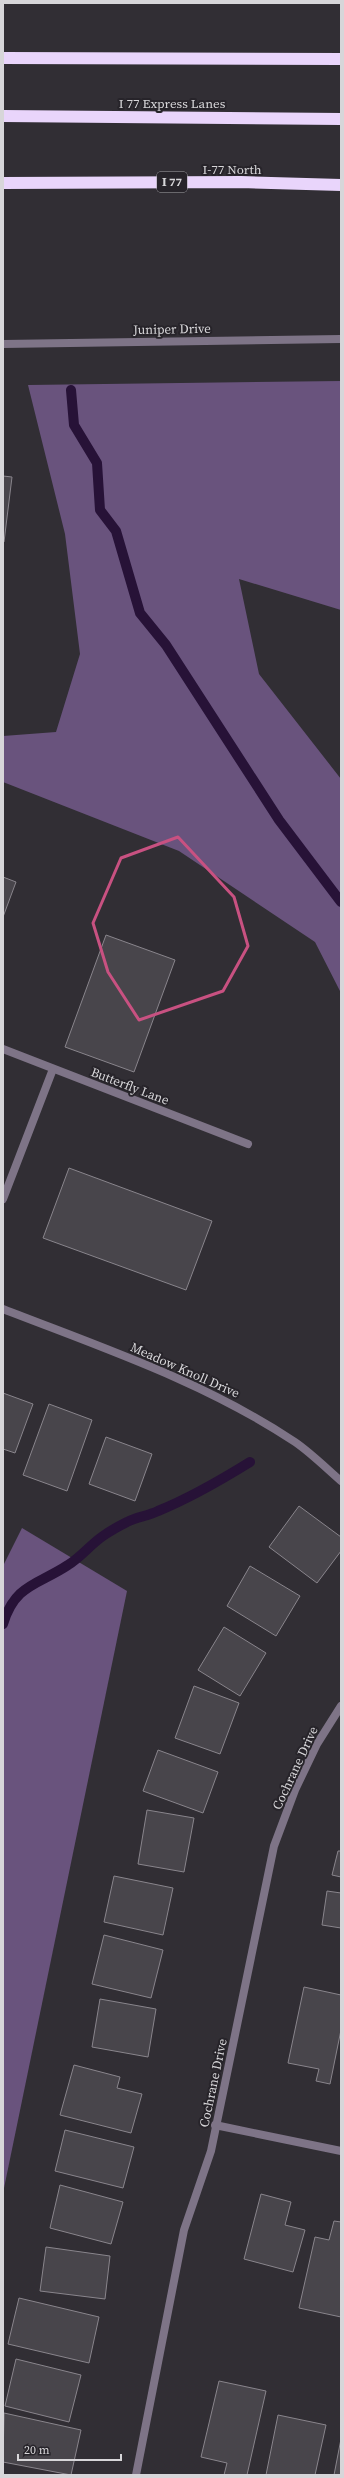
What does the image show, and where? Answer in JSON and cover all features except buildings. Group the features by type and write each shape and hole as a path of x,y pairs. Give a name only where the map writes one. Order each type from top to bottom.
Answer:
{"highway":[{"path":"3,58 341,59"},
{"name":"I 77 Express Lanes","path":"3,116 341,119"},
{"name":"I-77 North","path":"3,183 241,182 341,185"}],"street":[{"name":"Juniper Drive","path":"3,344 341,339"},
{"name":"Butterfly Lane","path":"3,1049 248,1144"},
{"path":"3,1199 53,1068"},
{"name":"Meadow Knoll Drive","path":"3,1309 171,1375 237,1406 296,1443 341,1481"},
{"name":"Cochrane Drive","path":"136,2475 184,2230 211,2151 215,2125 274,1846 295,1790 317,1744 341,1706"},
{"path":"215,2125 341,2151"}],"highlighted area":[{"path":"178,837 234,897 248,946 223,991 139,1020 108,972 93,923 121,858"}],"shaded area":[{"path":"341,381 341,610 239,579 259,674 341,779 341,993 315,942 179,851 3,782 3,736 56,732 80,654 65,534 28,385"},
{"path":"22,1528 127,1591 3,2193 3,1566"}],"waterway":[{"path":"71,390 74,425 97,463 100,510 116,531 140,613 166,645 279,820 341,902"},
{"path":"3,1624 8,1611 21,1593 37,1582 73,1562 106,1534 131,1520 154,1513 194,1495 250,1462"}]}
